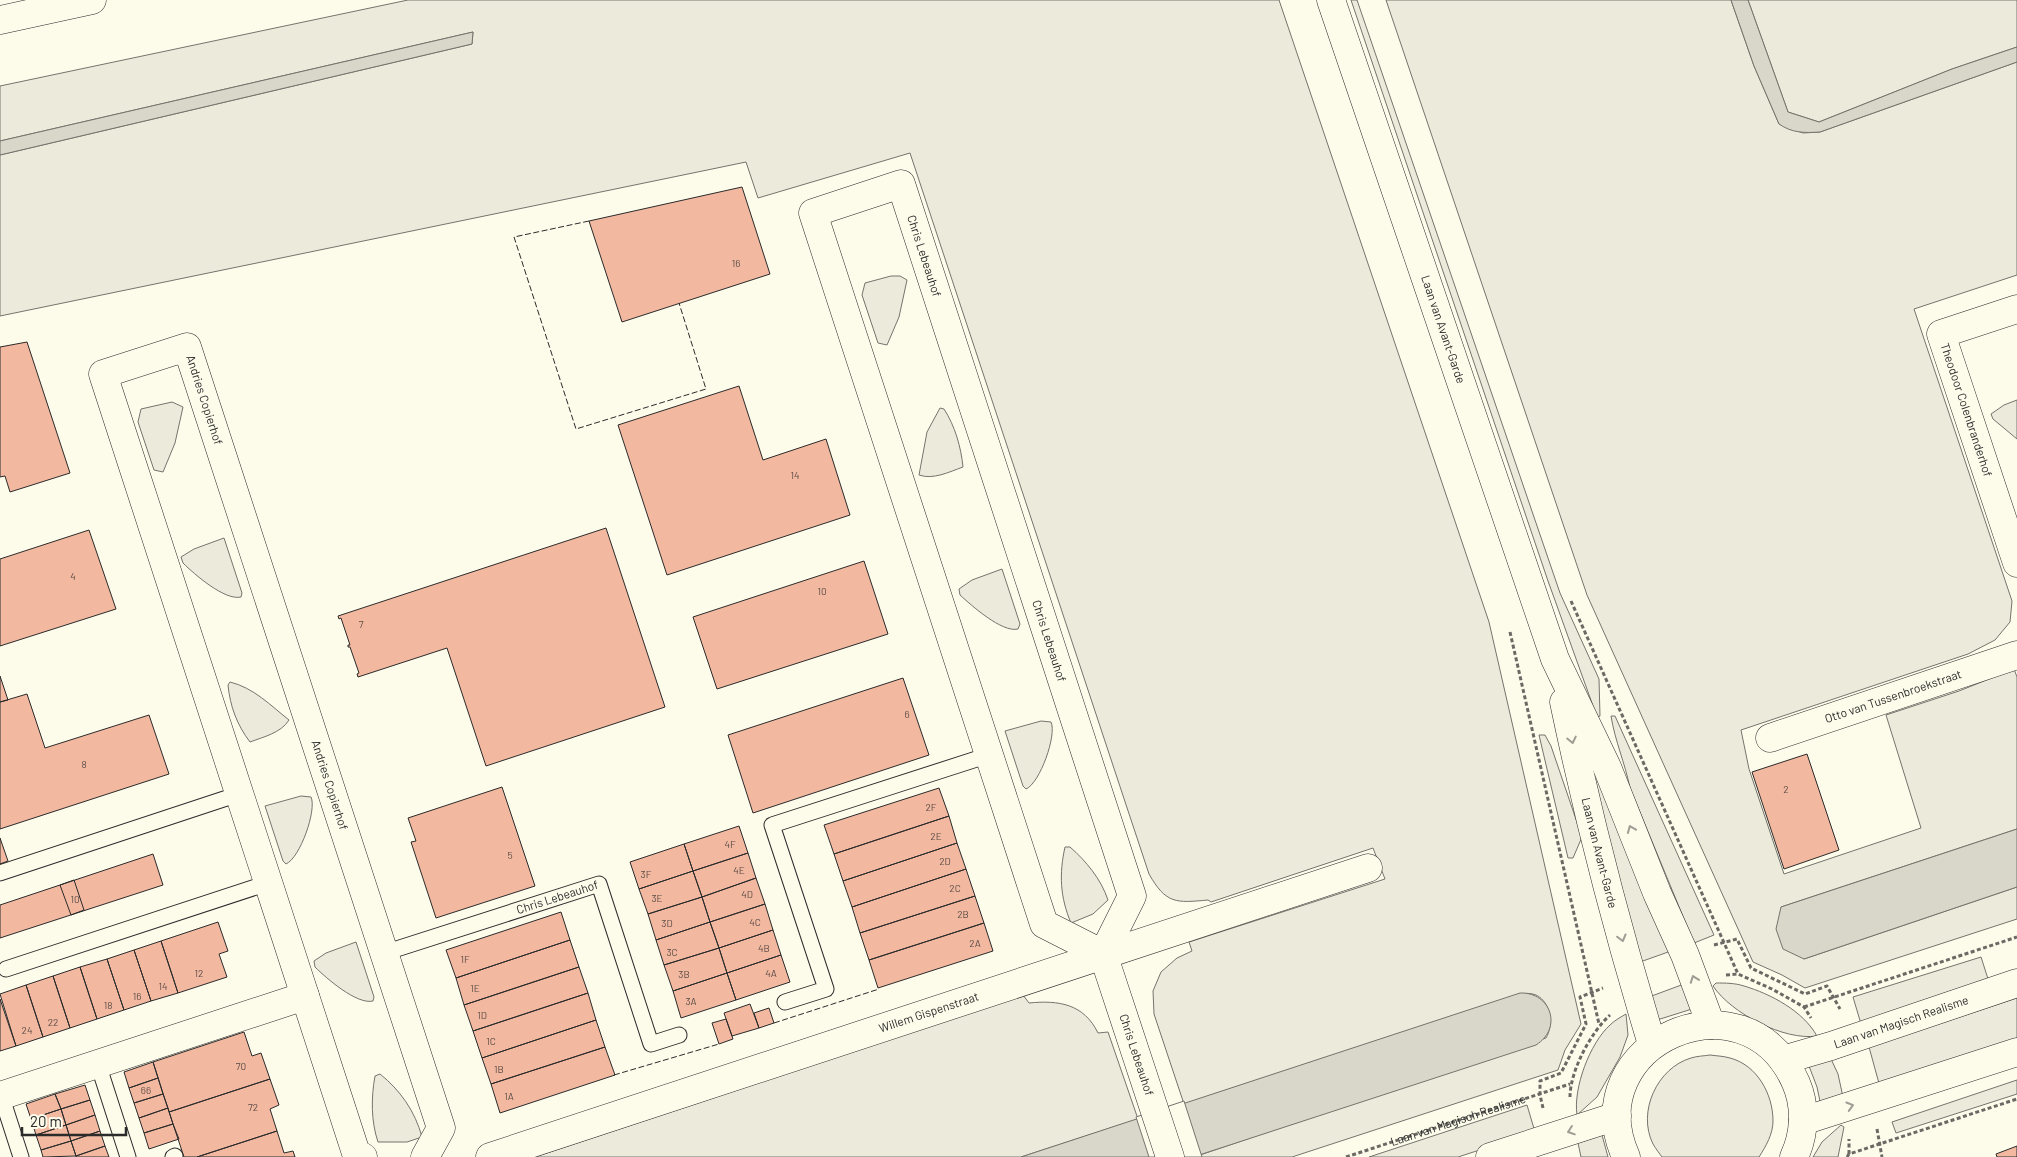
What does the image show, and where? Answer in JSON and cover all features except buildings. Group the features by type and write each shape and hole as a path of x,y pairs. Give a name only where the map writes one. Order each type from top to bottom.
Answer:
{"main road":[{"path":"0,20 92,0"},
{"name":"Laan van Avant-Garde","path":"1331,0 1555,658 1607,767 1657,893 1685,955 1711,1025"},
{"name":"Chris Lebeauhof","path":"1103,954 1044,924 812,212 901,184 1132,896 1103,954 1170,1157"},
{"name":"Theodoor Colenbranderhof","path":"2017,309 1940,334 2017,563"},
{"name":"Andries Copierhof","path":"363,1157 356,1153 103,374 187,346 441,1128 425,1157"},
{"name":"Otto van Tussenbroekstraat","path":"1770,738 2017,655"},
{"name":"Laan van Avant-Garde","path":"1555,658 1579,773 1632,978 1652,1044"},
{"name":"Willem Gispenstraat","path":"490,1157 1368,868"},
{"name":"Laan van Magisch Realisme","path":"1783,1060 1831,1046 2017,984"},
{"path":"0,1095 305,996"},
{"path":"1626,1157 1618,1133 1617,1116 1618,1099 1630,1069 1652,1044 1680,1030 1711,1025 1727,1026 1744,1031 1772,1048 1783,1060 1798,1089 1802,1105 1801,1137 1794,1157"},
{"path":"1803,1121 2017,1052"},
{"path":"1490,1157 1617,1116"}],"lane":[{"path":"785,1002 826,989 772,825 989,755"},
{"path":"0,873 239,794"},
{"path":"6,969 268,883"},
{"name":"Chris Lebeauhof","path":"384,953 599,884 651,1044 679,1035"},
{"path":"98,1064 128,1157"},
{"path":"0,1095 21,1157"}],"path":[{"path":"1607,681 1738,974"},
{"path":"1528,705 1599,1024 1583,1053 1570,1084 1570,1131"},
{"path":"1804,1007 2017,937"},
{"name":"Laan van Magisch Realisme","path":"1346,1157 1570,1084"},
{"path":"1847,1157 1849,1154 2017,1099"}],"shaded area":[{"path":"408,0 1279,0 1489,622 1581,1024 1565,1050 1558,1070 1292,1157 1201,1157 1200,1155 1546,1038 1550,1027 1550,1014 1541,998 1532,994 1520,994 1184,1104 1154,1014 1153,991 1161,972 1177,958 1192,951 1189,942 1385,879 1373,848 1211,902 1208,900 1180,901 1173,899 1161,891 1155,884 1149,874 910,153 758,198 746,162 0,316 0,155 472,44 473,32 0,141 0,86"},
{"path":"1351,0 1357,0 1560,593 1599,679 1600,716 1597,717 1548,581"},
{"path":"1386,0 1731,0 1754,66 1779,124 1803,133 1820,132 2017,62 2017,275 1914,309 2012,601 2010,622 1995,640 1968,654 1741,730 1749,769 1784,874 1921,828 1886,715 1959,691 2014,669 2017,677 2017,829 1781,907 1804,959 2017,887 2017,919 1805,988 1753,962 1587,595"},
{"path":"1731,0 1748,0 1788,112 1819,122 1952,69 2017,47 2017,62 1820,132 1793,131 1779,124 1754,66"},
{"path":"1748,0 2017,0 2017,47 1952,69 1819,122 1788,112"},
{"path":"473,32 472,44 0,155 0,141"},
{"path":"891,276 900,276 907,280 899,317 887,345 878,343 862,295 865,283"},
{"path":"2017,400 2017,439 1993,419 1991,414 2004,405"},
{"path":"172,402 183,407 175,443 163,472 154,470 138,422 141,409"},
{"path":"940,408 944,409 954,430 961,452 963,467 930,477 919,475 927,432"},
{"path":"224,538 242,593 241,597 227,595 210,586 183,563 181,557 194,549"},
{"path":"1002,569 1020,624 1018,629 1011,629 996,623 960,595 959,589 972,580"},
{"path":"230,682 247,688 289,720 277,731 250,742 241,729 232,708 228,685"},
{"path":"1611,716 1615,716 1714,935 1694,943 1630,788"},
{"path":"1041,721 1051,722 1052,737 1042,769 1037,778 1026,789 1023,786 1005,731"},
{"path":"1539,735 1545,735 1551,746 1582,837 1573,858 1568,858"},
{"path":"1591,769 1596,770 1671,951 1640,962"},
{"path":"301,796 311,797 312,812 302,844 297,853 286,864 283,861 265,806"},
{"path":"2017,829 2017,887 1804,959 1783,949 1776,929 1781,907"},
{"path":"1065,847 1070,847 1087,864 1097,878 1108,900 1093,914 1071,923 1063,895 1061,876"},
{"path":"356,942 374,997 373,1001 366,1001 351,995 334,984 315,967 314,961 326,953"},
{"path":"1981,957 1989,982 1861,1024 1853,997"},
{"path":"1716,983 1741,985 1775,999 1795,1011 1817,1036 1789,1034 1759,1023 1732,1006 1721,996 1713,986"},
{"path":"1684,984 1692,1009 1657,1020 1649,997"},
{"path":"1520,993 1531,994 1539,998 1550,1012 1549,1030 1536,1045 1193,1157 1021,1157"},
{"path":"1023,995 1029,1003 1050,1002 1070,1006 1086,1016 1098,1033 1108,1032 1138,1119 1021,1157 535,1157"},
{"path":"2017,998 2017,1040 1880,1087 1869,1047"},
{"path":"1626,1014 1628,1035 1620,1057 1597,1097 1577,1115 1576,1104 1580,1079 1590,1054 1610,1025"},
{"path":"1710,1055 1730,1058 1748,1067 1762,1082 1767,1091 1772,1111 1773,1126 1769,1140 1759,1157 1662,1157 1653,1144 1647,1118 1653,1093 1660,1081 1668,1071 1679,1063 1693,1057"},
{"path":"1831,1059 1838,1074 1843,1097 1821,1106 1817,1087 1809,1066"},
{"path":"380,1074 406,1102 415,1118 422,1137 407,1142 378,1142 374,1126 372,1101 375,1076"},
{"path":"2017,1080 2017,1094 1896,1133 1892,1122"},
{"path":"1527,1105 1535,1132 1458,1157 1369,1157"},
{"path":"1841,1125 1844,1127 1838,1157 1813,1157 1822,1142"},
{"path":"1602,1135 1608,1157 1581,1157 1578,1143"}],"pier":[{"path":"1184,1101 1202,1157 1149,1157 1136,1117"}],"fence":[{"path":"589,221 514,237 576,429 706,389 679,303"},
{"path":"774,1023 879,989"},
{"path":"614,1075 719,1044"}]}
